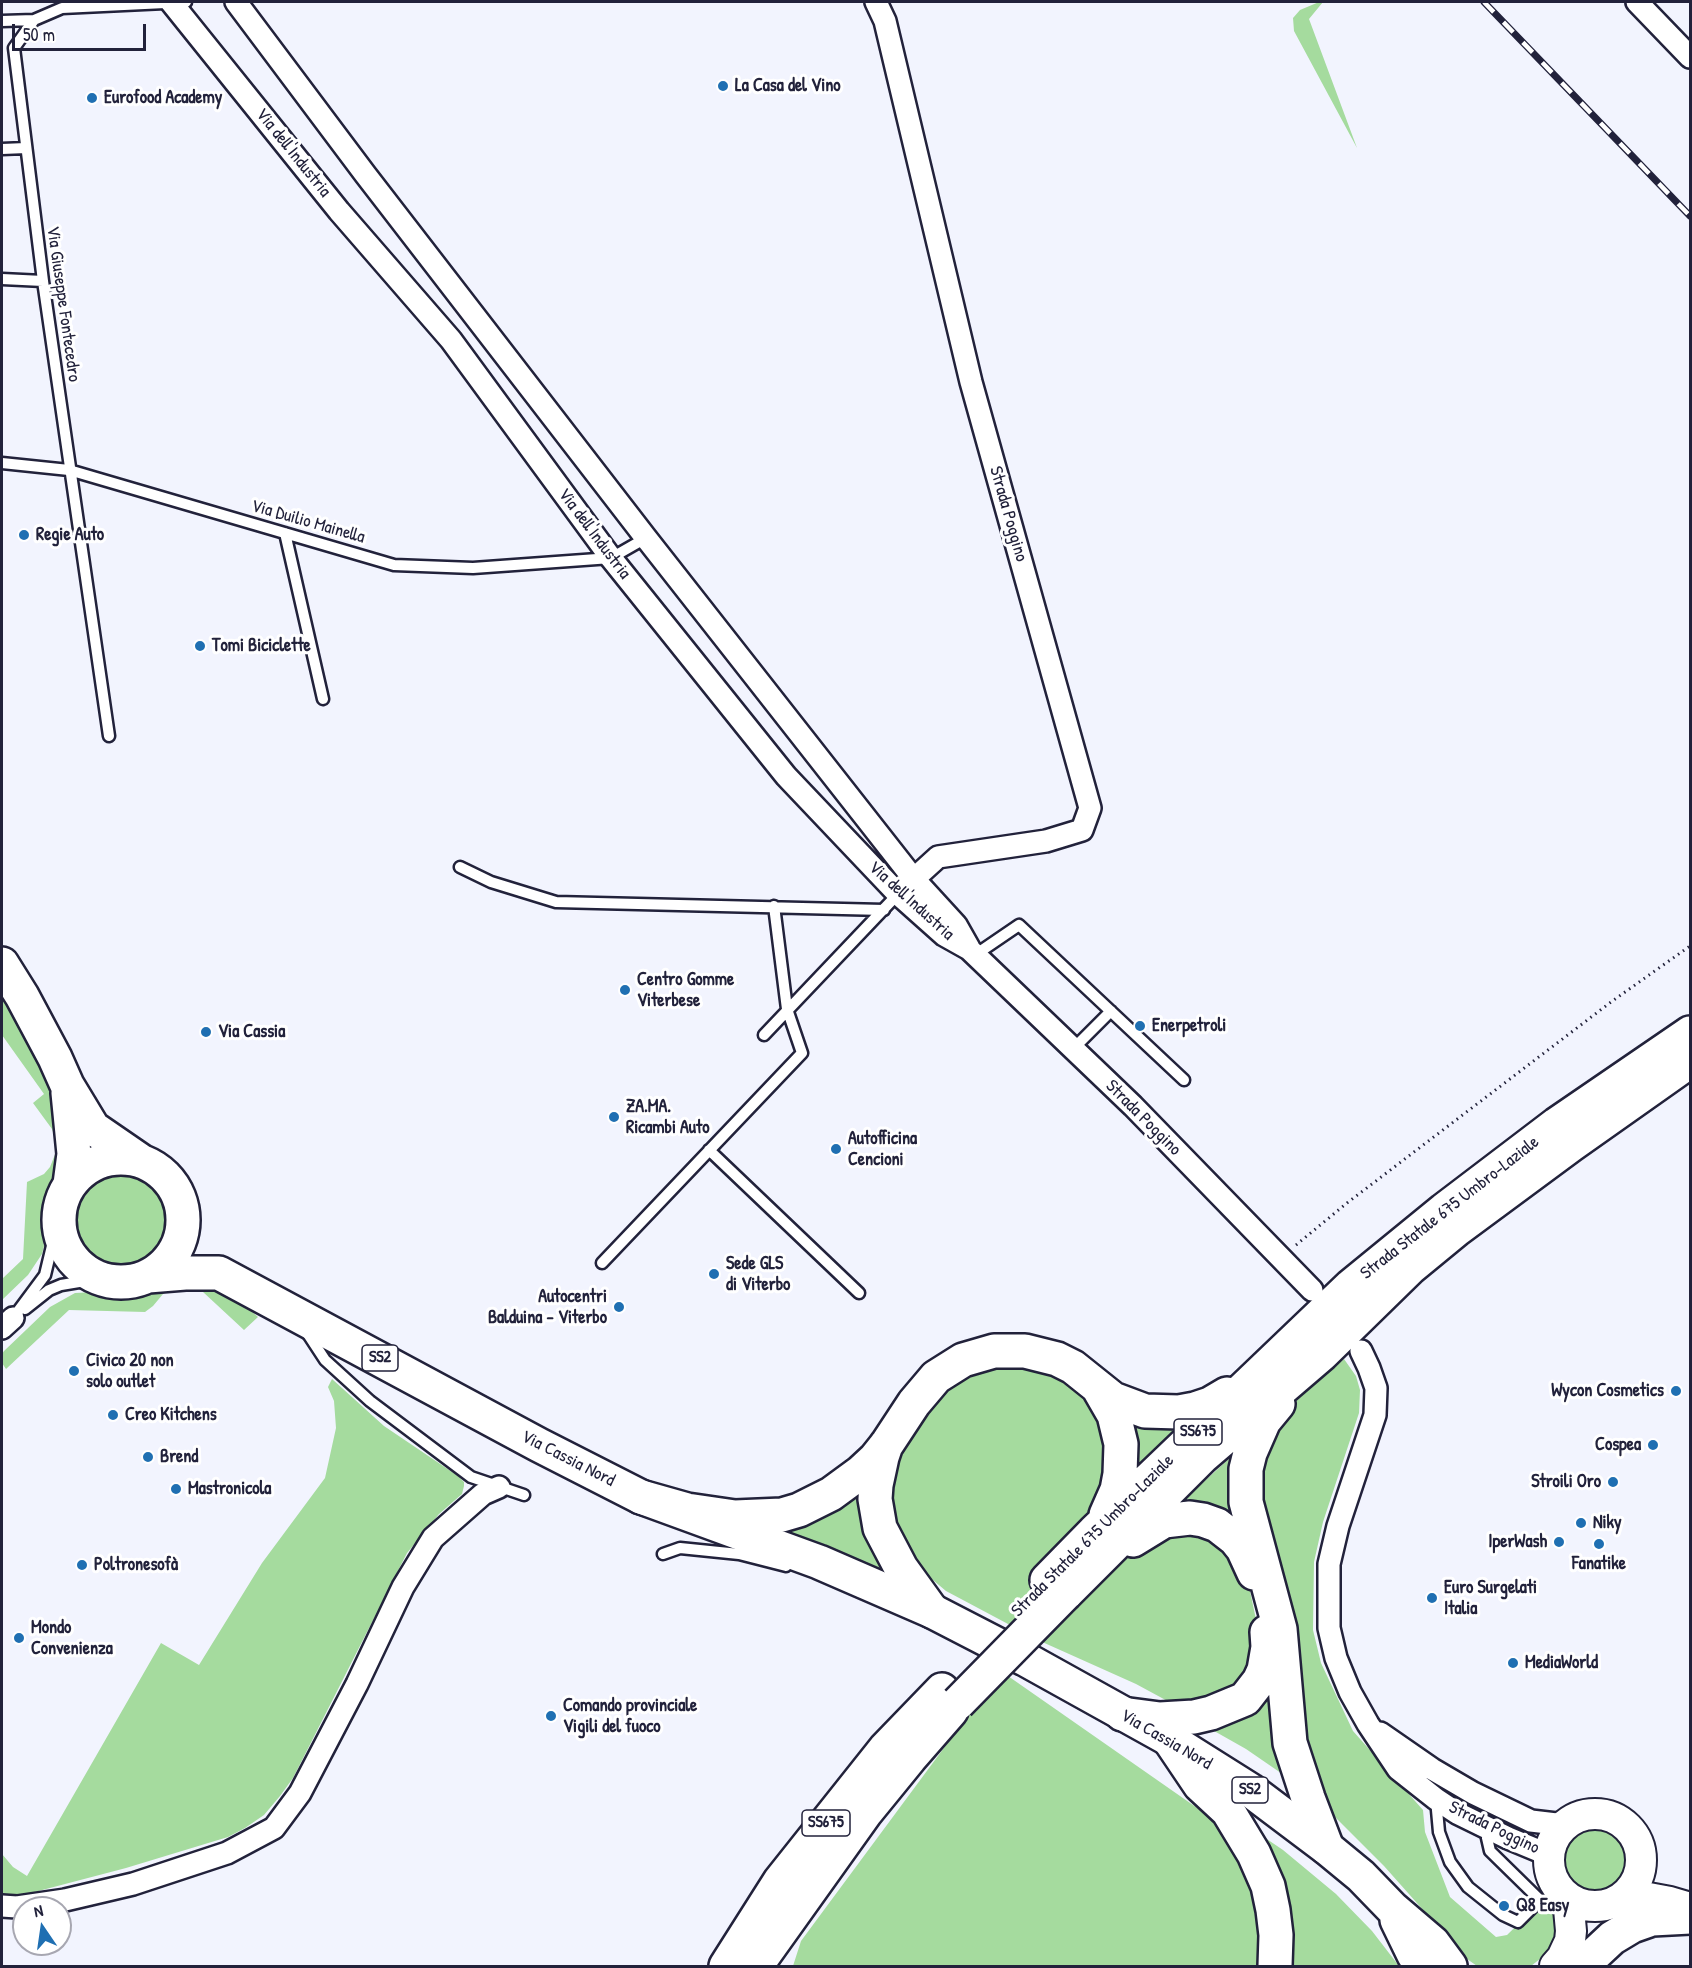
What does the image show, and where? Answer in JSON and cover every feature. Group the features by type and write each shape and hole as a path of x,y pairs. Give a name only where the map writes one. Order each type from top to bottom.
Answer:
{"main road":[{"name":"SS2","path":"2,964 22,996 67,1085 93,1128 141,1161"},
{"name":"Strada Statale 675 Umbro-Laziale","path":"1065,1583 1094,1532 1351,1286 1397,1247 1557,1124 1690,1034"},
{"name":"Strada Statale 675 Umbro-Laziale","path":"726,1966 780,1881 885,1749 950,1697 1065,1583 1202,1457 1322,1354 1411,1268 1456,1230 1690,1061"},
{"name":"SS2","path":"67,1085 74,1154 70,1184"},
{"name":"SS2","path":"58,1221 63,1195 70,1184 89,1166 101,1161 128,1158 153,1166 172,1184 183,1209"},
{"path":"148,1276 162,1267 177,1248 183,1228 183,1209"},
{"name":"Via Cassia Nord","path":"183,1209 219,1273"},
{"path":"58,1221 62,1240 71,1257 91,1274 108,1281"},
{"name":"Via Cassia Nord","path":"148,1276 219,1273 539,1445 641,1497 819,1562 941,1616 1025,1659 1169,1739 1250,1790 1361,1876 1392,1908 1433,1942 1450,1966"},
{"name":"SS2","path":"108,1281 129,1282 148,1276"},
{"path":"641,1497 687,1510 735,1517 782,1515 799,1510 831,1494 861,1472 887,1444 914,1403 936,1377 978,1354 1009,1350 1041,1354 1072,1367 1113,1399 1145,1411 1179,1412 1210,1404 1238,1386 1351,1286"},
{"path":"1322,1354 1264,1421 1250,1453 1245,1486 1249,1519 1280,1629 1290,1743 1327,1848"},
{"path":"1094,1532 1111,1505 1122,1458 1116,1422 1099,1389"},
{"path":"887,1444 876,1485 876,1506 880,1528 901,1568 941,1616"},
{"path":"1065,1583 1164,1521 1190,1518 1217,1525 1235,1539 1249,1560 1259,1589 1268,1635 1267,1658 1259,1681 1245,1699 1220,1710 1194,1717 1160,1719 1122,1714"},
{"name":"Strada Statale 675 Umbro-Laziale","path":"756,1966 866,1812 910,1758 950,1697"},
{"path":"1169,1739 1200,1785 1228,1811 1254,1854 1268,1886 1273,1910 1276,1935 1275,1966"},
{"path":"781,1966 796,1929 866,1812"},
{"path":"1566,1966 1588,1929 1616,1900 1637,1880 1641,1862 1640,1847 1633,1834 1622,1823 1609,1816 1594,1814 1579,1817 1565,1825 1554,1838 1549,1855 1550,1871 1556,1886 1568,1898 1590,1907 1616,1900 1670,1902 1690,1908"},
{"path":"1641,1862 1680,1897 1690,1903"},
{"path":"711,1966 780,1881"},
{"path":"1555,1966 1562,1958 1570,1941 1568,1898"},
{"name":"Via Cassia Nord","path":"1392,1908 1421,1966"},
{"path":"1582,1966 1612,1938 1632,1926 1652,1919 1690,1917"}],"street":[{"name":"Via dell'Industria","path":"176,2 339,211 451,340 611,558 786,776 898,894 944,935 972,952"},
{"name":"Via dell'Industria","path":"236,2 646,538 913,878 956,925 972,952"},
{"name":"Strada Poggino","path":"876,2 885,21 971,382 1090,808 1082,830 1046,841 938,857 898,894"},
{"path":"1637,2 1690,57"},
{"name":"Strada Poggino","path":"972,952 1132,1106 1312,1290"},
{"name":"Strada Poggino","path":"1361,1352 1376,1388 1375,1415 1338,1526 1329,1564 1329,1628 1336,1658 1350,1692 1398,1769 1457,1813 1549,1855"},
{"path":"2,1906 17,1907 65,1900 133,1884 227,1853 274,1828 300,1793 404,1587 433,1538 483,1494 499,1488"},
{"name":"Strada Poggino","path":"1368,1724 1432,1769 1473,1793 1531,1821 1565,1825"}],"lane":[{"path":"2,21 34,20 62,8 176,2"},
{"name":"Via Giuseppe Fontecedro","path":"34,20 14,48 69,470 109,736"},
{"path":"2,149 26,148"},
{"path":"2,279 43,281"},
{"name":"Via Duilio Mainella","path":"2,463 69,470 394,565 473,568 611,558"},
{"path":"285,533 322,699"},
{"path":"611,558 646,538"},
{"path":"460,867 491,882 556,902 884,910"},
{"path":"764,1035 898,894"},
{"path":"602,1263 802,1053 787,1009 774,906"},
{"path":"972,952 1019,925 1185,1080"},
{"path":"1073,1049 1111,1011"},
{"path":"709,1150 859,1293"},
{"path":"7,1323 45,1275 58,1221"},
{"path":"7,1323 49,1290 74,1282 108,1281"},
{"path":"294,1313 326,1360 370,1401 471,1477 524,1495"},
{"path":"663,1554 680,1548 739,1554 786,1566 819,1562"},
{"path":"1436,1799 1439,1832 1450,1862 1468,1887 1503,1915 1518,1922 1540,1900 1490,1851 1487,1838 1495,1831"}],"path":[{"path":"1280,1258 1347,1203 1602,1009 1690,946"}],"green space":[{"path":"1323,2 1309,19 1357,148 1294,31 1293,18 1300,10"},
{"path":"2,989 65,1127 61,1164 44,1199 42,1254 28,1275 2,1300 2,1279 23,1259 27,1182 44,1174 50,1167 57,1144 52,1129 33,1103 44,1094 2,1035"},
{"path":"122,1166 142,1170 159,1182 171,1199 175,1219 171,1239 159,1256 142,1268 122,1272 102,1268 85,1256 73,1239 69,1219 73,1199 85,1182 102,1170"},
{"path":"198,1283 249,1309 258,1317 244,1330 195,1287 172,1289 163,1294 145,1312 69,1310 6,1369 2,1363 4,1351 50,1307 75,1293 96,1292 126,1297"},
{"path":"1344,1359 1356,1376 1360,1390 1359,1413 1323,1522 1314,1562 1313,1630 1321,1663 1353,1731 1423,1810 1425,1832 1450,1897 1496,1937 1507,1935 1544,1899 1552,1906 1556,1922 1556,1937 1545,1955 1531,1966 1477,1966 1460,1954 1384,1866 1333,1815 1317,1794 1300,1741 1264,1531 1257,1471 1283,1414 1319,1379"},
{"path":"1024,1361 1080,1385 1110,1431 1097,1580 1132,1551 1178,1530 1218,1541 1243,1576 1250,1591 1258,1629 1249,1675 1224,1696 1173,1704 1136,1684 1040,1641 946,1591 921,1570 889,1511 896,1449 955,1377"},
{"path":"332,1379 384,1426 458,1476 464,1482 464,1486 462,1494 439,1514 407,1553 293,1778 264,1815 228,1837 126,1868 27,1894 2,1895 2,1854 13,1867 27,1876 161,1643 199,1665 262,1563 325,1478 336,1428 334,1401 328,1387"},
{"path":"1143,1418 1183,1422 1133,1470 1130,1426"},
{"path":"1245,1444 1242,1520 1172,1511"},
{"path":"865,1477 898,1577 806,1541 749,1523"},
{"path":"1271,1673 1294,1782 1246,1749 1200,1723"},
{"path":"1008,1676 1213,1819 1228,1834 1262,1898 1262,1966 793,1966 801,1941 972,1710"},
{"path":"1249,1827 1283,1850 1336,1894 1372,1931 1399,1966 1289,1966"},
{"path":"1596,1830 1614,1836 1622,1844 1628,1862 1622,1880 1614,1888 1596,1894 1578,1888 1570,1880 1564,1862 1570,1844 1578,1836"}],"railway":[{"path":"1484,2 1690,216"}],"place":[{"name":"La Casa del Vino","path":"723,86"},
{"name":"Eurofood Academy","path":"92,98"},
{"name":"Regie Auto","path":"24,535"},
{"name":"Tomi Biciclette","path":"200,646"},
{"name":"Centro Gomme Viterbese","path":"625,990"},
{"name":"Enerpetroli","path":"1140,1026"},
{"name":"Via Cassia","path":"206,1032"},
{"name":"ZA.MA. Ricambi Auto","path":"614,1117"},
{"name":"Autofficina Cencioni","path":"836,1149"},
{"name":"Sede GLS di Viterbo","path":"714,1274"},
{"name":"Autocentri Balduina - Viterbo","path":"619,1307"},
{"name":"Civico 20 non solo outlet","path":"74,1371"},
{"name":"Wycon Cosmetics","path":"1676,1391"},
{"name":"Creo Kitchens","path":"113,1415"},
{"name":"Cospea","path":"1653,1445"},
{"name":"Brend","path":"148,1457"},
{"name":"Stroili Oro","path":"1613,1482"},
{"name":"Mastronicola","path":"176,1489"},
{"name":"Niky","path":"1581,1523"},
{"name":"IperWash","path":"1559,1542"},
{"name":"Fanatike","path":"1599,1544"},
{"name":"Poltronesofà","path":"82,1565"},
{"name":"Euro Surgelati Italia","path":"1432,1598"},
{"name":"Mondo Convenienza","path":"19,1638"},
{"name":"MediaWorld","path":"1513,1663"},
{"name":"Comando provinciale Vigili del fuoco","path":"551,1716"},
{"name":"Q8 Easy","path":"1504,1906"}]}
